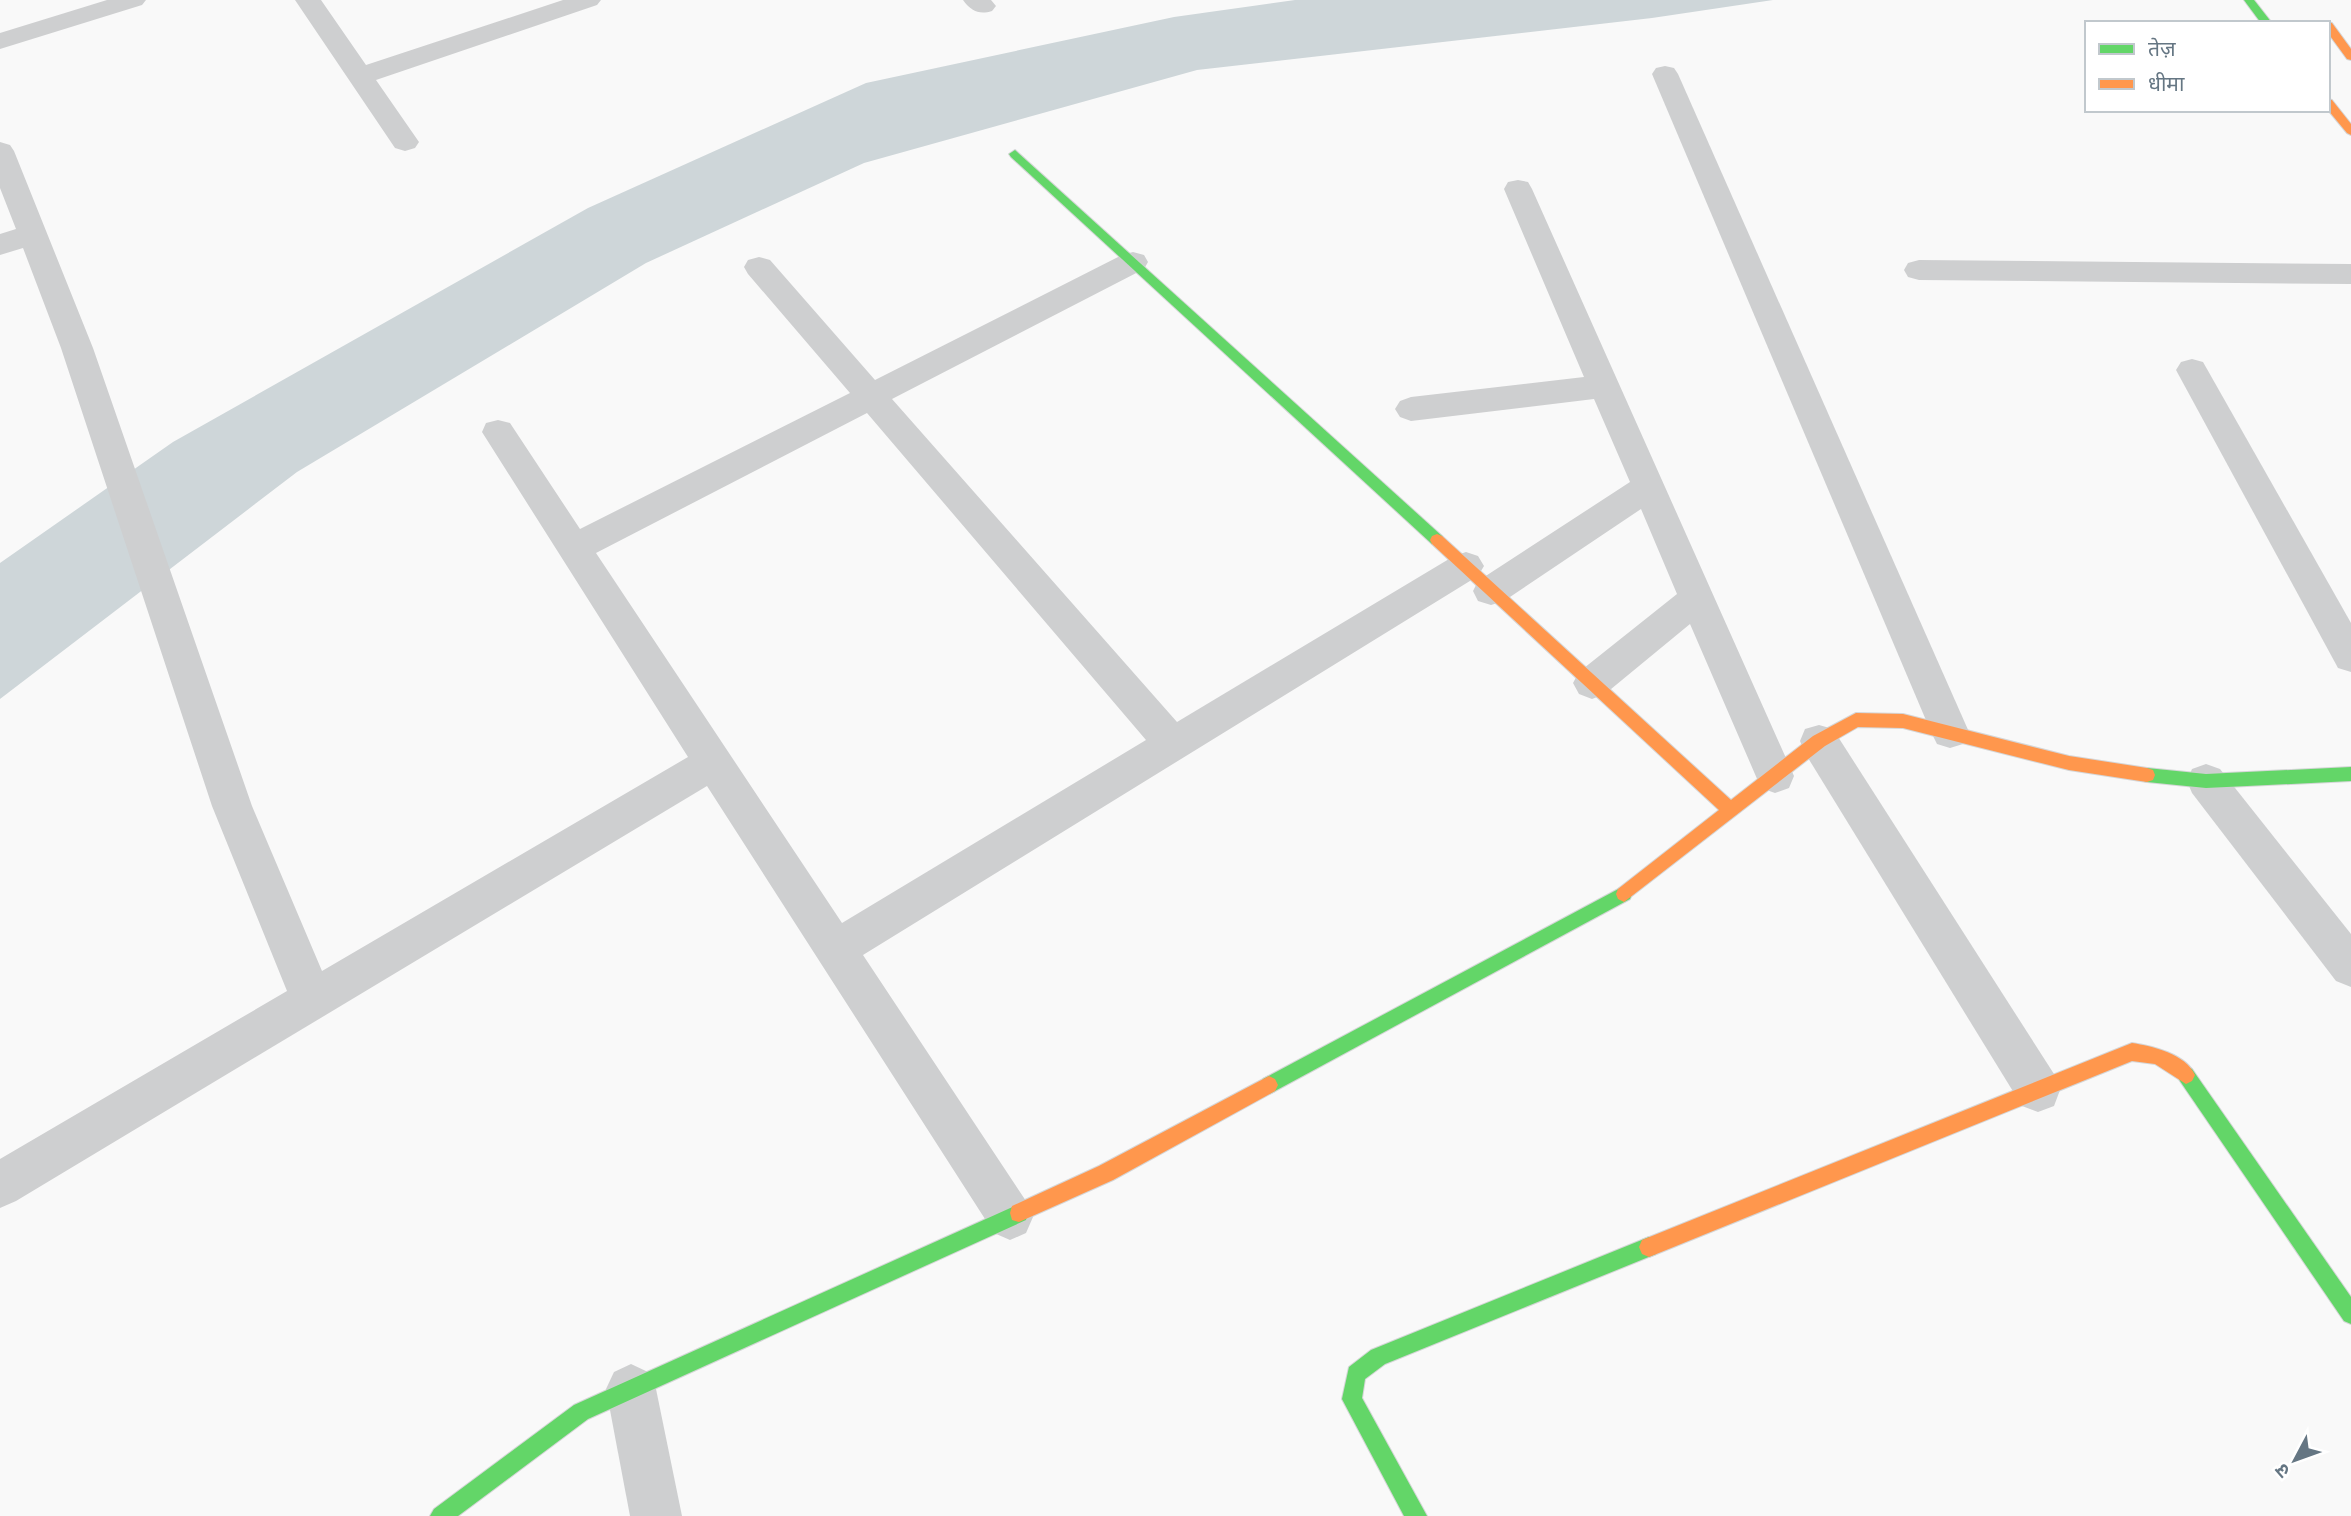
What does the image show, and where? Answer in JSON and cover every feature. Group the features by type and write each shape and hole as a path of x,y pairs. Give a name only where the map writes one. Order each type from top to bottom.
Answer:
{"street":[{"path":"0,41 133,0"},
{"path":"308,0 405,142"},
{"path":"360,76 588,0"},
{"path":"2249,0 2265,21"},
{"path":"2316,8 2325,21"},
{"path":"2330,28 2351,57"},
{"path":"1665,74 1950,732"},
{"path":"2330,105 2351,131"},
{"path":"0,151 77,348 232,806 312,999"},
{"path":"1015,154 1731,810"},
{"path":"1518,189 1775,776"},
{"path":"0,245 32,234"},
{"path":"574,548 1133,262"},
{"path":"759,267 1173,744"},
{"path":"1919,270 2351,274"},
{"path":"2192,370 2351,657"},
{"path":"1410,409 1603,386"},
{"path":"498,432 1010,1217"},
{"path":"836,949 1173,744 1648,487"},
{"path":"1592,683 1697,598"},
{"path":"441,1516 581,1412 1105,1173 1634,888 1819,741 1856,720 1903,721 2069,763 2206,781 2351,774"},
{"path":"1819,741 2038,1090"},
{"path":"0,1185 713,762"},
{"path":"2206,781 2351,967"},
{"path":"1416,1516 1352,1399 1356,1374 1378,1357 2132,1052 2158,1056 2185,1074 2351,1314"},
{"path":"631,1389 656,1516"}],"shaded area":[{"path":"1295,0 1773,0 1652,18 1197,70 864,163 646,263 297,472 0,699 0,563 173,442 588,208 866,83 1174,17"}],"traffic: fast":[{"path":"2249,0 2265,21"},
{"path":"1015,154 1437,540"},
{"path":"2147,775 2206,781 2351,774"},
{"path":"1269,1085 1624,894"},
{"path":"2186,1075 2351,1314"},
{"path":"441,1516 581,1412 1019,1213"},
{"path":"1416,1516 1352,1399 1356,1374 1378,1357 1649,1247"}],"traffic: slow":[{"path":"2330,28 2351,57"},
{"path":"2330,105 2351,131"},
{"path":"1437,540 1731,810"},
{"path":"1624,894 1819,741 1856,720 1903,721 2069,763 2147,775"},
{"path":"1649,1247 2132,1052 2158,1056 2186,1075"},
{"path":"1019,1213 1106,1173 1269,1085"}]}
